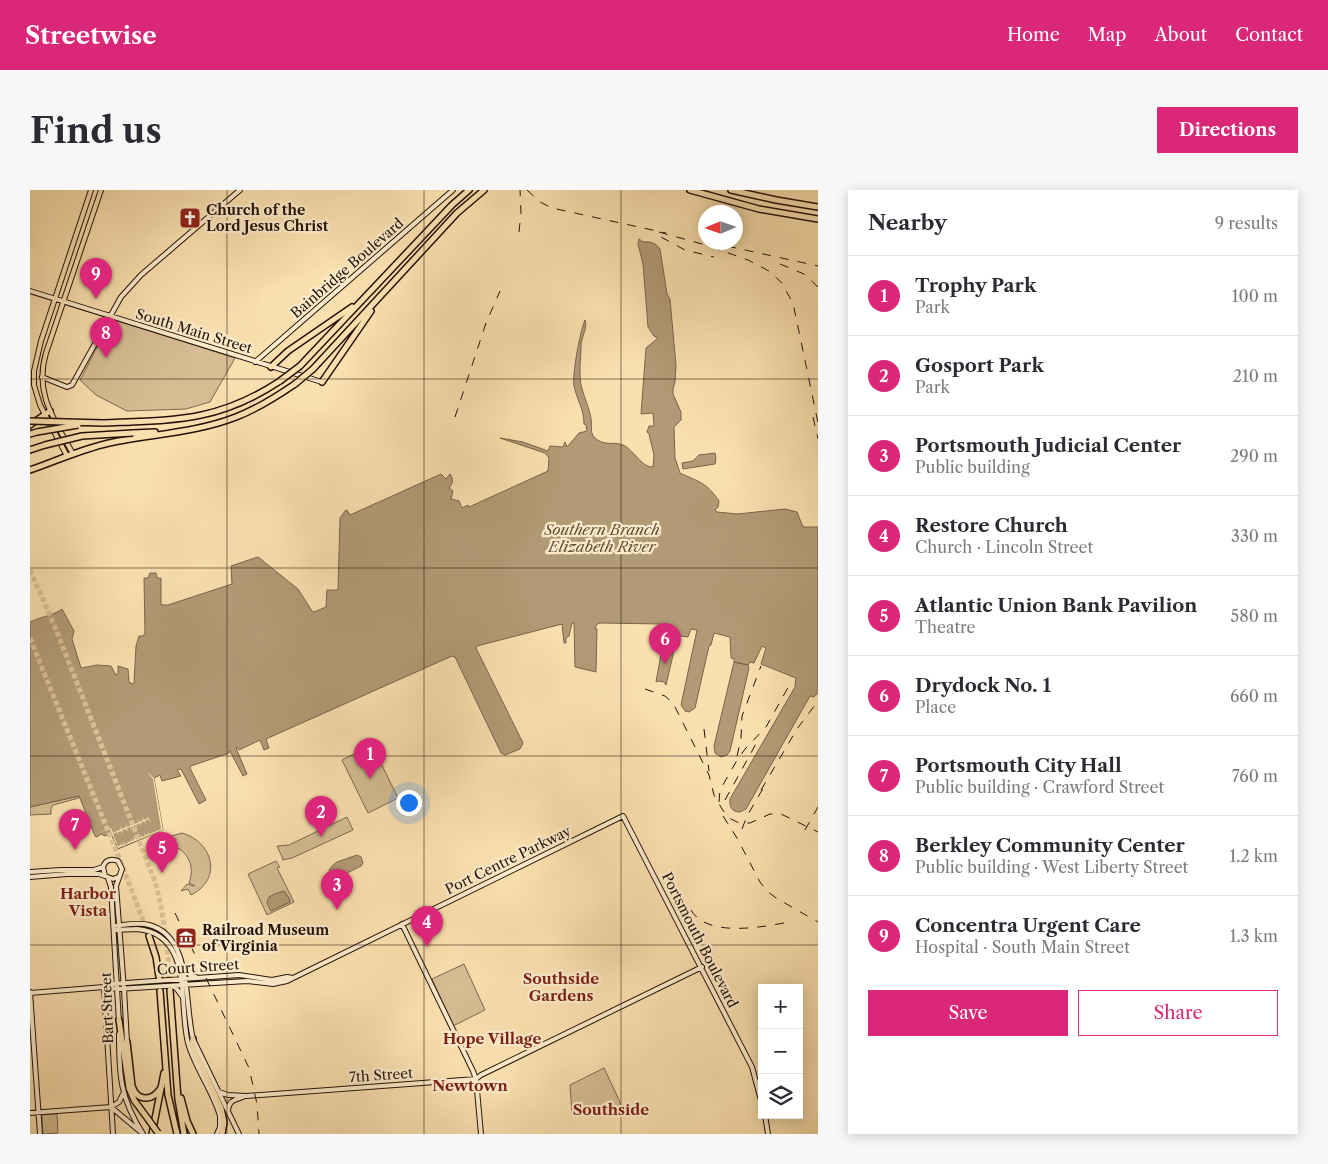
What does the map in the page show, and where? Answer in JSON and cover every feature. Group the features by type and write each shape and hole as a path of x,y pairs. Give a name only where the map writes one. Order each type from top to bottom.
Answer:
{"highway":[{"path":"30,434 71,425 169,421 206,415 250,399 280,381 300,366 452,205 469,190"},
{"path":"30,450 82,436 133,436 211,425 247,413 270,401 313,369 457,213 484,190"},
{"path":"690,190 743,206 818,220"},
{"path":"731,190 818,207"},
{"path":"322,382 366,317 398,276"},
{"path":"271,367 288,351 345,313 372,290"},
{"path":"30,423 50,411"},
{"path":"30,423 103,423"},
{"path":"30,470 70,455 133,436"},
{"path":"149,936 156,957 159,976"},
{"path":"170,988 178,1103 184,1134"},
{"path":"160,991 168,1095 177,1134"},
{"path":"119,1020 129,1088 134,1100 156,1134"},
{"path":"193,1039 192,1045 195,1052 225,1112 222,1134"},
{"path":"127,1042 132,1086 135,1092 142,1098 152,1097 157,1094 162,1086"},
{"path":"156,1134 165,1064"},
{"path":"176,1081 191,1132"}],"main road":[{"path":"70,455 44,414 35,390 32,374 38,349 91,190"},
{"path":"70,455 44,395 43,364 100,190"},
{"path":"32,374 70,386 74,384 121,297 141,275 240,190"},
{"name":"Bainbridge Boulevard","path":"255,362 453,190"},
{"name":"South Main Street","path":"30,291 322,382"},
{"name":"Port Centre Parkway","path":"402,924 623,816"},
{"name":"Portsmouth Boulevard","path":"623,816 752,1066 758,1089"},
{"path":"30,872 94,870 103,867 108,860 118,860 122,868 118,877 113,879 68,874 30,877"},
{"path":"103,867 107,877"},
{"name":"Bart Street","path":"107,877 111,888 114,928 119,1051 123,1094 134,1120 143,1134"},
{"name":"Bart Street","path":"118,877 116,886 127,1042"},
{"path":"402,924 476,1079 481,1134"},
{"name":"Court Street","path":"124,986 170,988 184,984 247,981 272,984 288,981 402,924"},
{"path":"114,928 135,929 158,935 170,947 181,965 192,976 198,978"},
{"path":"181,965 184,979 185,1027 190,1050 220,1116 220,1127 217,1134"},
{"path":"172,980 181,965"},
{"name":"7th Street","path":"219,1092 228,1095 246,1096 476,1079 702,967"},
{"name":"Court Street","path":"30,992 117,987 172,980 239,975 272,980 287,977 293,978"},
{"path":"185,997 194,986 202,984"},
{"path":"104,987 113,1134"},
{"path":"170,988 176,988 185,997 193,1039 219,1092 225,1112 235,1127 237,1134"},
{"path":"30,992 40,1134"},
{"path":"30,1113 111,1107 119,1102 123,1094"},
{"path":"225,1112 232,1101 246,1096"},
{"path":"111,1107 143,1134"},
{"path":"765,1119 768,1134"}],"shaded area":[{"path":"115,321 235,358 210,402 186,409 127,411 96,395 80,380 108,326"},
{"path":"372,745 398,798 368,813 342,760"},
{"path":"79,796 79,798 53,805 51,814 30,815 30,807"},
{"path":"347,817 353,830 292,858 282,860 277,846 289,845"},
{"path":"182,833 201,844 207,852 210,861 210,871 207,880 201,888 191,895 188,889 181,891 187,884 195,886 189,883 191,866 184,852 174,846 176,839 174,839 172,846 161,845 170,842 168,837"},
{"path":"276,861 280,867 277,868 294,902 267,915 248,874","holes":["284,891 290,902 271,911 269,897"]},
{"path":"464,964 485,1010 453,1026 432,979"},
{"path":"604,1068 620,1102 621,1110 572,1113 570,1085"},
{"path":"57,1114 58,1133 43,1134 42,1115"}],"water":[{"name":"Southern Branch Elizabeth River","path":"639,239 643,242 653,243 660,249 667,294 670,299 676,365 673,394 681,412 681,420 674,427 675,458 680,473 702,483 710,490 719,501 718,507 715,510 717,512 737,514 785,509 797,512 803,527 818,527 818,693 814,697 810,696 746,809 740,812 733,810 730,799 795,687 796,678 761,664 766,648 762,646 754,663 750,662 748,665 734,662 734,659 731,658 730,637 714,633 711,645 709,646 695,708 689,712 685,711 681,705 697,630 691,629 688,637 680,636 675,641 666,685 664,682 656,682 662,649 664,649 666,639 664,637 664,625 600,623 597,624 595,629 597,629 596,672 575,667 574,623 572,623 569,636 566,638 566,643 564,643 562,624 477,646 476,648 523,743 520,749 505,755 501,753 455,657 452,656 266,739 269,748 264,750 260,740 239,750 237,747 247,774 243,776 230,751 229,753 191,766 190,768 206,800 199,804 181,769 177,770 181,776 162,781 160,775 154,778 163,830 118,849 111,834 95,836 79,796 30,807 30,622 62,609 74,631 72,639 81,668 97,665 111,666 116,675 118,674 118,666 128,669 129,682 133,684 136,646 139,636 143,636 145,633 144,578 148,578 150,573 156,573 157,578 161,578 161,605 168,605 232,584 231,566 258,557 298,589 312,611 314,612 326,607 327,590 338,590 340,518 345,511 347,510 350,515 441,474 446,479 450,474 452,478 449,488 453,491 451,499 459,501 462,508 468,505 469,507 548,471 549,458 545,453 500,438 523,442 548,451 550,446 563,447 565,442 567,447 579,433 587,431 574,386 577,353 585,320 586,326 581,346 580,379 591,418 593,435 601,442 627,447 641,462 649,467 653,467 654,455 647,432 649,426 654,426 653,413 641,414 646,348 658,338 654,336 648,327 643,264 638,244"},
{"path":"715,453 715,464 683,469 682,463 693,461 699,455"},
{"path":"734,662 748,665 749,668 730,751 727,755 721,757 715,753 714,746"},
{"path":"357,855 361,857 363,863 361,866 339,877 330,874 329,870 337,862"},
{"path":"284,891 290,902 271,911 267,903 269,897"}],"pier":[{"path":"147,772 154,778 163,830 118,848 110,829 95,834 111,828 113,833 121,829 120,825 122,829 126,827 125,823 127,827 131,825 130,821 132,825 134,824 133,820 135,824 139,822 137,818 140,822 143,820 142,816 144,820 148,818 147,814 151,823 148,819 145,821 146,825 144,821 141,823 141,827 140,823 136,825 137,828 134,825 134,830 133,826 131,827 132,830 130,827 127,828 128,832 126,829 122,830 123,834 121,831 118,832 119,836 117,832 113,834 118,846 121,845 121,842 122,845 124,844 123,841 125,844 128,843 127,840 128,842 131,841 131,838 132,841 134,840 133,837 136,839 135,836 138,839 138,835 139,838 141,834 142,837 145,836 144,833 148,834 148,831 149,834 161,829 153,779"}],"tunnel":[{"path":"30,570 55,627 154,879 161,906 170,990"},
{"path":"30,638 149,935"}],"railway":[{"path":"519,232 521,213 520,190"},
{"path":"527,190 540,202 552,208 666,233"},
{"path":"659,232 709,246 748,260 769,271 781,282 793,303 818,423"},
{"path":"661,237 685,250 714,257"},
{"path":"743,250 818,266"},
{"path":"780,264 804,274 818,287"},
{"path":"455,417 486,323 500,291"},
{"path":"813,417 818,439"},
{"path":"737,756 741,739 742,716 761,666"},
{"path":"719,802 720,790 736,762 745,749 766,727 790,684"},
{"path":"645,689 665,696 673,703 709,775 714,795 729,818 739,823 750,823 770,814 781,814 818,832"},
{"path":"761,790 797,729 818,701"},
{"path":"704,729 709,771"},
{"path":"725,800 757,742"},
{"path":"742,829 747,816 765,785"},
{"path":"805,830 818,807"},
{"path":"723,816 767,891 818,922"},
{"path":"691,910 699,919 722,927 751,928 789,922"},
{"path":"175,913 249,1068 257,1104 259,1134"}],"place":[{"name":"Church of the Lord Jesus Christ","path":"190,218"},
{"name":"Concentra Urgent Care","path":"96,299"},
{"name":"Berkley Community Center","path":"106,358"},
{"name":"Drydock No. 1","path":"665,664"},
{"name":"Trophy Park","path":"370,779"},
{"name":"Gosport Park","path":"321,837"},
{"name":"Portsmouth City Hall","path":"75,850"},
{"name":"Atlantic Union Bank Pavilion","path":"162,873"},
{"name":"Portsmouth Judicial Center","path":"337,910"},
{"name":"Railroad Museum of Virginia","path":"186,938"},
{"name":"Restore Church","path":"427,947"}],"district":[{"name":"Harbor Vista","path":"88,902"},
{"name":"Southside Gardens","path":"561,988"},
{"name":"Hope Village","path":"492,1039"},
{"name":"Newtown","path":"470,1086"},
{"name":"Southside","path":"611,1110"}]}
